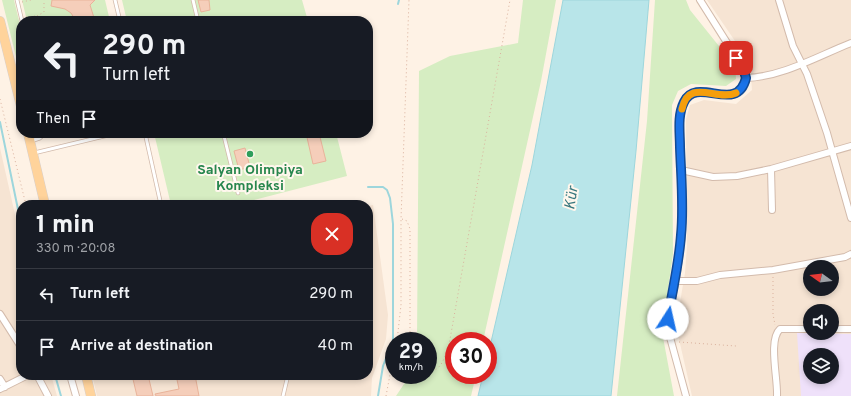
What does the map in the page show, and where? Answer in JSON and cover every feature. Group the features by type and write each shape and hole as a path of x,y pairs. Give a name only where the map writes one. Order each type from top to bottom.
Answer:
{"main road":[{"path":"0,21 16,86"},
{"path":"29,138 44,200"},
{"path":"87,380 91,396"}],"street":[{"path":"686,396 671,343 668,319 676,281 682,235 680,117 687,97 694,93 700,92 734,95 740,90 746,78 743,68 700,0"},
{"path":"779,0 793,46 807,74 851,218"},
{"path":"746,78 772,74 851,43"},
{"path":"681,170 723,178 771,169 851,146"},
{"path":"771,169 772,210"},
{"path":"676,281 698,281 728,274 773,270 851,254"},
{"path":"0,314 16,339"},
{"path":"778,396 774,338 780,328 803,329"},
{"path":"839,329 851,330"},
{"path":"0,379 2,388 18,380"},
{"path":"40,380 48,396"},
{"path":"71,380 76,396"}],"lane":[{"path":"115,0 119,16"},
{"path":"193,0 197,16"},
{"path":"18,2 21,16"},
{"path":"33,153 96,138"},
{"path":"146,138 160,200"},
{"path":"224,138 238,193"},
{"path":"283,396 287,380"}],"path":[{"path":"18,2 31,0"},
{"path":"36,16 44,12 44,0"},
{"path":"398,332 401,305 401,219 409,0"},
{"path":"437,368 442,363 449,345 510,0"},
{"path":"0,99 25,200"},
{"path":"401,219 407,221 410,229 410,332"},
{"path":"773,270 773,314 777,332"},
{"path":"671,343 682,342 736,346"},
{"path":"386,396 388,384"}],"shaded area":[{"path":"707,0 851,0 851,396 692,396 676,326 685,273 687,246 686,119 690,105 704,100 736,104 752,90 750,63"},
{"path":"0,148 16,219 16,380 52,380 57,396 0,396"},
{"path":"373,205 388,315 385,342 373,375"},
{"path":"797,333 803,333 803,340 839,340 839,334 851,334 851,396 801,396"},
{"path":"93,380 372,380 371,396 97,396"}],"green space":[{"path":"2,0 14,0 18,16 16,16 16,57"},
{"path":"22,0 105,0 109,16 26,16"},
{"path":"122,0 302,0 307,16 126,16"},
{"path":"523,0 556,0 541,81 485,332 445,332 445,384 474,384 471,396 396,396 404,384 437,384 437,332 417,332 419,71 450,56 518,43"},
{"path":"655,0 686,0 690,10 735,66 736,79 726,86 691,84 678,91 672,105 673,254 662,332 674,396 617,396 647,121"},
{"name":"Salyan Olimpiya Kompleksi","path":"155,138 337,138 347,176 254,200 170,200"}],"water":[{"name":"Kür","path":"563,0 649,0 636,151 611,396 478,396 481,384 497,384 497,332 493,332 532,165"}],"building":[{"path":"52,0 95,0 90,5 93,16 73,16 65,9 51,6"},
{"path":"198,0 209,0 210,10 201,12"},
{"path":"307,138 320,138 326,161 313,164"},
{"path":"245,148 250,167 239,170 234,151"},
{"path":"133,380 149,380 153,396 137,396"},
{"path":"177,380 196,380 199,396 156,396 155,394 179,389"}],"waterway":[{"path":"398,4 399,0"},
{"path":"0,122 16,200"},
{"path":"368,187 383,187 387,190 390,198 393,224 393,340 383,366 378,396"},
{"path":"56,380 61,396"}],"slow traffic":[{"path":"682,109 687,97 694,93 700,92 728,95 734,95 736,93"}],"place":[{"name":"Salyan Olimpiya Kompleksi","path":"250,154"}],"route":[{"path":"668,319 676,281 682,235 680,117 683,104 687,97 694,93 700,92 734,95 740,90 746,78 743,68 736,58"}]}
